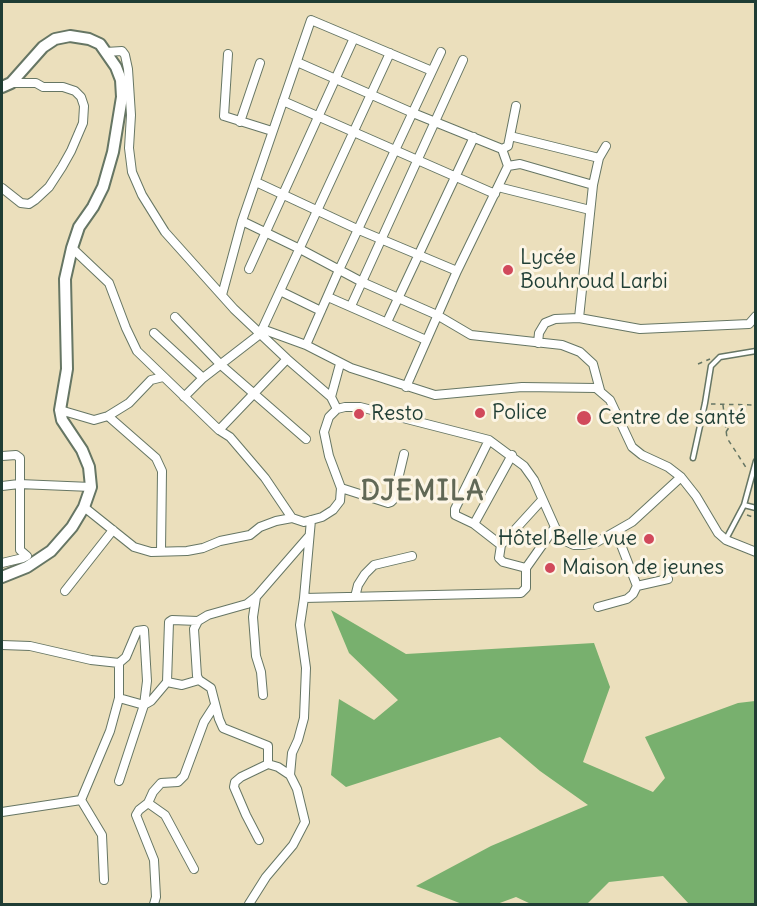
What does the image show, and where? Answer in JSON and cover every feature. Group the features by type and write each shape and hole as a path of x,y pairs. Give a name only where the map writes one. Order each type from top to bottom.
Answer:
{"main road":[{"path":"2,577 27,567 51,551 72,527 84,507 91,487 89,467 82,450 62,420 60,410 67,369 65,279 79,227 103,187 113,152 120,116 121,80 116,67 100,44 89,39 70,36 55,39 43,47 6,85"}],"street":[{"path":"222,295 242,221 311,20 432,71"},
{"path":"249,269 354,38"},
{"path":"106,52 122,51 125,55 131,115 129,148 132,172 142,195 165,232 222,295 287,359 331,397 336,409"},
{"path":"306,345 441,52"},
{"path":"228,54 224,116 272,131"},
{"path":"184,397 203,378 261,332 390,54"},
{"path":"351,306 463,60"},
{"path":"297,62 502,149 508,166 457,271 406,387"},
{"path":"240,122 260,63"},
{"path":"2,188 21,203 28,204 48,187 71,151 83,123 84,106 81,97 75,91 63,87 43,87 36,83 6,85"},
{"path":"283,101 456,176 497,190 590,210"},
{"path":"502,149 508,146 516,106"},
{"path":"510,136 599,158"},
{"path":"387,322 474,137"},
{"path":"579,318 593,185 599,158 606,146"},
{"path":"508,166 520,164 593,185"},
{"path":"256,182 359,230 457,271"},
{"path":"242,221 362,282 437,315 471,335 562,345 586,356 593,364 600,390"},
{"path":"72,248 109,283 137,351 219,430 230,437 265,478 292,518"},
{"path":"280,291 321,311"},
{"path":"328,297 426,340"},
{"path":"538,343 539,333 545,323 555,319 579,318 640,329 749,324 756,316"},
{"path":"175,317 221,365 306,439"},
{"path":"261,332 306,345 340,364 435,395 522,387 589,387 600,390 610,400 632,447 681,477 696,496 718,533 726,540 756,552"},
{"path":"154,333 203,378"},
{"path":"219,430 287,359"},
{"path":"331,397 340,364"},
{"path":"60,410 94,420 108,416 129,403 151,380 163,377"},
{"path":"84,507 134,547 151,552 188,551 203,548 220,541 250,535 276,521 292,518 303,522 322,517 333,510 340,501 341,488 329,456 324,432 326,422 336,409 360,407 489,440 524,466 534,480 542,501 563,540 574,545 597,542 632,522 681,477"},
{"path":"108,416 156,458 162,471 161,551"},
{"path":"489,440 454,512 455,515 474,524 501,545"},
{"path":"341,488 387,503 391,502 404,454"},
{"path":"2,456 16,455 20,458 20,550 27,556 2,563"},
{"path":"474,524 512,455"},
{"path":"2,486 19,484 91,487"},
{"path":"525,568 503,562 500,558 501,545 542,501"},
{"path":"290,775 292,753 304,718 306,668 300,625 311,520"},
{"path":"304,598 521,593 526,588 525,568 555,527"},
{"path":"65,591 113,530"},
{"path":"598,607 627,599 637,586 616,532"},
{"path":"119,698 144,705 151,701 167,682 169,622 172,620 198,621 208,615 247,604 256,597 309,536"},
{"path":"355,597 362,579 374,566 412,556"},
{"path":"637,586 668,579"},
{"path":"256,597 253,617 256,656 261,672 263,695"},
{"path":"198,621 194,630 199,680"},
{"path":"2,645 30,646 92,660 119,663 126,657 137,630 144,630 147,681 144,705 119,781"},
{"path":"81,800 110,731 119,698 119,663"},
{"path":"167,682 182,685 199,680"},
{"path":"199,680 211,688 223,728 268,746 268,764"},
{"path":"154,904 156,897 154,860 136,815 148,803 153,792 161,783 178,782 184,776 204,722 215,705"},
{"path":"249,904 266,877 292,845 305,822 297,789 290,775 268,764 241,777 235,782 234,787 259,840"},
{"path":"2,812 81,800"},
{"path":"81,800 102,835 104,880"},
{"path":"148,803 165,815 194,869"}],"lane":[{"path":"693,458 705,403 709,369 716,358 744,351 756,351"},
{"path":"726,540 744,506 756,461"},
{"path":"752,477 756,483"},
{"path":"744,506 756,508"}],"path":[{"path":"698,364 716,358"},
{"path":"705,403 756,405"},
{"path":"723,405 725,432 732,448 752,477"},
{"path":"725,432 743,405"},
{"path":"741,513 756,518"}],"green space":[{"path":"331,610 406,654 594,643 610,687 583,762 653,792 665,778 645,737 738,703 755,701 755,904 689,904 663,876 609,882 587,904 531,904 516,897 497,904 462,904 416,886 491,846 588,805 540,771 500,737 346,787 331,775 339,699 374,720 398,700 349,653"}],"place":[{"name":"Lycée Bouhroud Larbi","path":"508,270"},
{"name":"Police","path":"480,413"},
{"name":"Resto","path":"359,414"},
{"name":"Centre de santé","path":"584,418"},
{"name":"Hôtel Belle vue","path":"649,539"},
{"name":"Maison de jeunes","path":"550,568"}],"district":[{"name":"DJEMILA","path":"423,492"}]}
